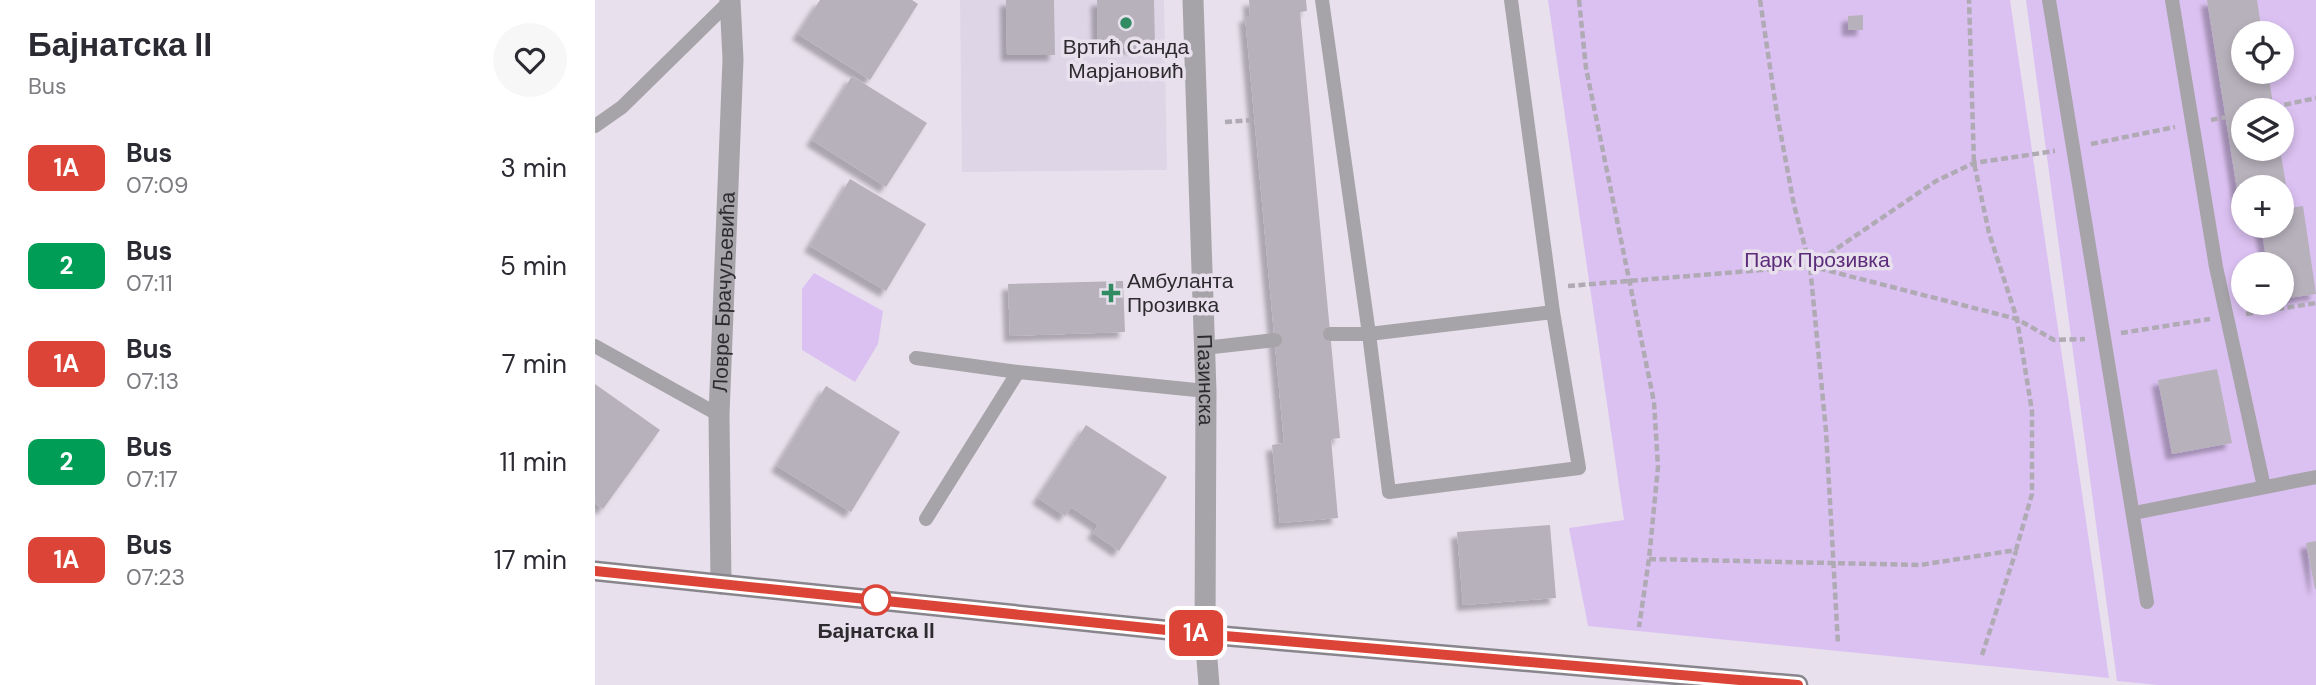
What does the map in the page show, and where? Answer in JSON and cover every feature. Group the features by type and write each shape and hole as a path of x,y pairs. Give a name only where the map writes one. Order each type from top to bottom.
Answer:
{"main road":[{"path":"595,570 1205,634 1798,685"}],"street":[{"name":"Пазинска","path":"1193,0 1205,348 1205,634 1209,685"},
{"name":"Ловре Брачуљевића","path":"721,584 719,415 733,59 730,1"}],"lane":[{"path":"1322,0 1369,334 1388,492 1579,468 1553,312 1511,0"},
{"path":"2049,0 2147,602"},
{"path":"2172,0 2216,267 2264,487"},
{"path":"595,126 622,107 730,1"},
{"path":"1330,334 1369,334 1553,312"},
{"path":"1205,348 1275,340"},
{"path":"595,346 719,415"},
{"path":"916,358 1018,372 1206,391"},
{"path":"926,519 1018,372"},
{"path":"2134,513 2316,477"}],"path":[{"path":"1579,0 1586,68 1654,402 1658,467 1650,559 1639,627"},
{"path":"1761,0 1782,140 1810,266 1826,431 1838,644"},
{"path":"1969,0 1974,163 1989,233 2017,319 2032,411 2032,494 1982,655"},
{"path":"2294,103 2316,98"},
{"path":"1810,266 1936,181 1974,163 2074,148 2226,117"},
{"path":"1225,122 1255,120"},
{"path":"1550,288 1810,266 2017,319 2055,340 2070,341 2105,336"},
{"path":"1650,559 1920,565 2016,550"}],"shaded area":[{"path":"960,0 1164,0 1167,170 962,172"}],"green space":[{"name":"Парк Прозивка","path":"1548,0 2010,0 2109,678 1588,626 1569,528 1624,520"},
{"path":"2026,0 2316,0 2316,685 2158,685 2117,681"},
{"path":"814,273 883,311 878,344 855,382 802,350 802,289"}],"building":[{"path":"820,0 912,0 918,4 870,80 798,34"},
{"name":"Вртић Санда Марјановић","path":"1006,0 1054,0 1055,55 1007,55"},
{"name":"Вртић Санда Марјановић","path":"1097,0 1154,0 1155,47 1098,48"},
{"path":"1249,0 1306,0 1307,11 1300,12 1340,438 1331,439 1338,518 1280,523 1272,445 1284,443 1245,16 1250,16"},
{"path":"2207,0 2257,0 2260,21 2231,21 2231,84 2270,84 2272,98 2231,98 2231,152"},
{"path":"1863,15 1863,30 1848,30 1848,16"},
{"path":"852,76 927,123 886,187 812,140"},
{"path":"2232,161 2282,161 2284,175 2235,175"},
{"path":"850,179 926,224 886,291 810,246"},
{"path":"2303,206 2316,294 2294,297 2294,252 2265,252 2263,238 2294,238 2294,207"},
{"path":"1123,281 1125,332 1010,336 1008,284"},
{"path":"2217,369 2232,443 2172,454 2158,380"},
{"path":"595,384 660,430 603,509 595,503"},
{"path":"826,386 900,432 851,512 777,466"},
{"path":"1086,425 1167,477 1119,551 1093,533 1098,525 1071,507 1065,516 1038,498"},
{"path":"1550,525 1556,598 1463,605 1457,532"},
{"path":"2316,541 2316,589 2315,589 2306,543"}],"bus line":[{"name":"1A","path":"595,571 1225,636 1798,685"}],"place":[{"name":"Вртић Санда Марјановић","path":"1126,23"},
{"name":"Амбуланта Прозивка","path":"1111,293"},
{"name":"Бајнатска II","path":"876,600"}]}
